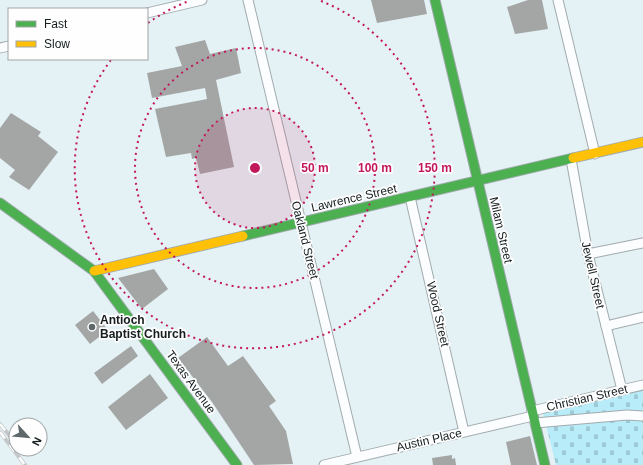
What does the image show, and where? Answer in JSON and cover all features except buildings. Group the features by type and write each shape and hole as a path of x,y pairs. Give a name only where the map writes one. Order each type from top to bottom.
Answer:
{"street":[{"path":"148,13 187,2 202,0"},
{"name":"Oakland Street","path":"248,0 357,457"},
{"name":"Milam Street","path":"435,0 545,465"},
{"path":"558,0 594,154"},
{"name":"Lawrence Street","path":"94,271 643,142"},
{"name":"Jewell Street","path":"571,159 588,254 622,390"},
{"name":"Wood Street","path":"410,197 464,432"},
{"name":"Texas Avenue","path":"0,202 94,271 237,465"},
{"path":"588,254 643,243"},
{"path":"606,326 643,317"},
{"name":"Christian Street","path":"533,417 643,385"},
{"path":"533,417 643,416"},
{"name":"Austin Place","path":"324,465 533,417"}],"green space":[{"path":"643,389 643,465 556,465 543,413"}],"railway":[{"path":"0,424 8,434"},
{"path":"0,432 25,465"}],"traffic: fast":[{"path":"435,0 545,465"},
{"path":"243,236 573,158"},
{"path":"0,203 94,271 237,465"}],"traffic: slow":[{"path":"573,158 643,142"},
{"path":"94,271 243,236"}],"place":[{"name":"Antioch Baptist Church","path":"92,327"}]}
